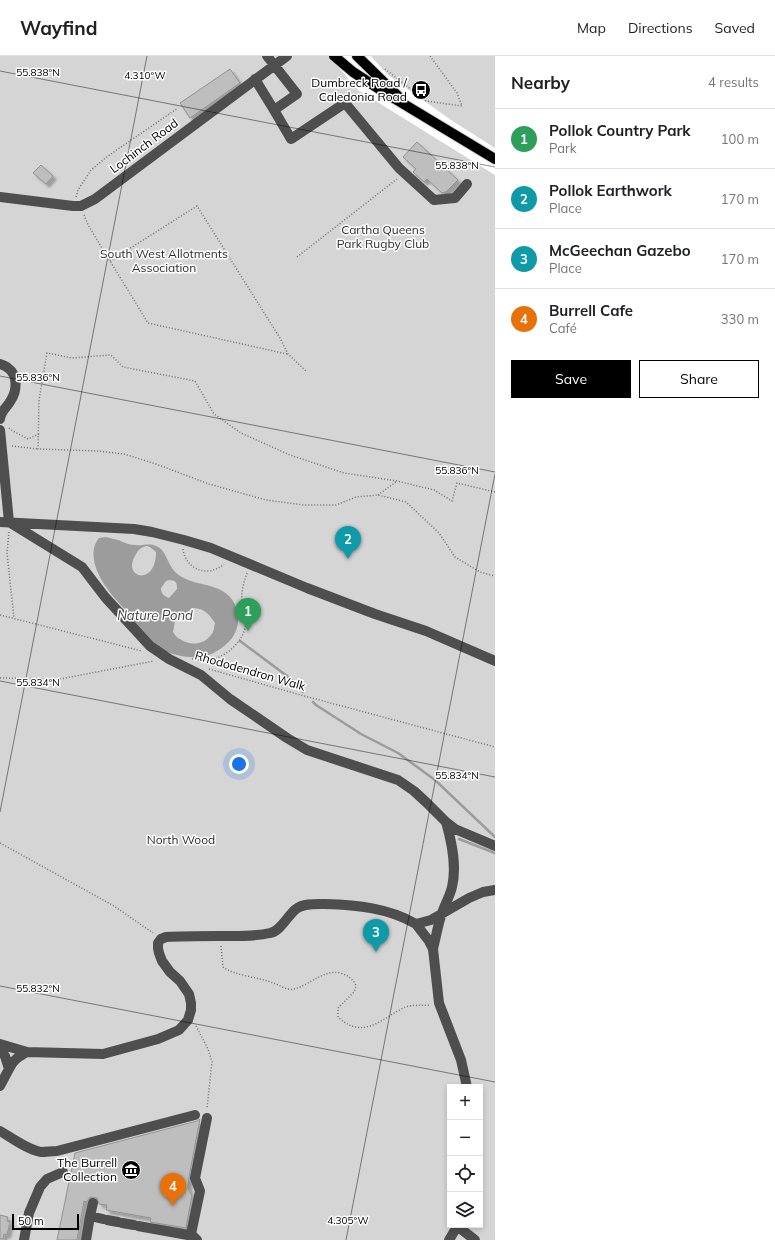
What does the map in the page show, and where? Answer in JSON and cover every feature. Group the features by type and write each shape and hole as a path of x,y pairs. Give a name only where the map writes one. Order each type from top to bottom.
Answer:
{"main road":[{"path":"334,56 368,82 495,159"},
{"path":"357,56 407,106"}],"street":[{"path":"267,56 297,94 274,110"},
{"name":"Lochinch Road","path":"77,206 95,199 287,56"},
{"path":"255,79 291,139 345,104 404,173 434,200 456,198 467,184"},
{"path":"0,197 77,206"},
{"path":"0,364 10,369 13,374 16,391 12,400 1,413 0,419"},
{"path":"4,429 1,444 4,522"},
{"path":"4,522 134,530 152,532 184,540 211,548 307,588 375,614 426,631 495,661"},
{"path":"4,522 82,567 105,598 150,646 201,675 236,703 287,738 307,750 398,780 414,791 455,829 495,846"},
{"path":"446,822 452,846 454,873 452,887 441,914 433,949 439,1003 461,1060 466,1084"},
{"path":"416,924 431,920 469,898 483,892 495,890"},
{"path":"0,1044 27,1052 103,1054 158,1039 179,1030 188,1020 191,1010 191,1003 188,994 180,982 162,961 158,948 158,944 161,939 166,937 257,935 272,933 282,925 296,908 304,905 347,904 377,909 409,920 416,924 433,949"},
{"path":"0,1051 5,1056 9,1069"},
{"path":"0,1086 11,1063 27,1052"},
{"path":"0,1131 40,1152 57,1151 194,1115"},
{"path":"90,1216 194,1237 200,1191 195,1178 207,1115"},
{"path":"24,1240 29,1213 40,1187 47,1179 63,1172"},
{"path":"86,1240 93,1203"},
{"path":"449,1240 456,1228"},
{"path":"460,1228 476,1240"}],"path":[{"path":"385,70 426,101 462,106 457,93 430,56"},
{"path":"178,108 108,156 91,170 78,190 77,206 148,323 288,354"},
{"path":"297,257 404,173"},
{"path":"110,261 196,206 280,338 288,354 307,372"},
{"path":"38,449 39,400 47,353 72,358 111,355 123,366 195,381 214,414 240,433 290,456 344,473 397,481 434,490 452,501 457,483 495,492"},
{"path":"4,429 13,431 28,439 38,434"},
{"path":"1,444 38,449 98,451 124,454 156,464 208,484 266,500 304,505 336,504 356,497 378,495 406,502 439,533 455,557 480,572 495,576"},
{"path":"378,495 397,481"},
{"path":"4,522 14,619"},
{"path":"184,540 184,554 189,564 197,569 206,571 214,570 226,562 227,555"},
{"path":"189,659 209,660 220,656 231,650 243,634 246,622 242,594 250,564"},
{"path":"0,615 147,653"},
{"path":"0,678 60,679 153,661"},
{"name":"Rhododendron Walk","path":"207,668 297,694 495,747"},
{"path":"0,843 114,906 161,939"},
{"path":"376,952 377,909"},
{"path":"215,936 220,946 224,967 229,971 293,990 314,979 335,972 349,977 355,982 356,986 354,992 338,1008 338,1017 347,1025 368,1027 404,1008 416,1005 435,1005 439,1003"},
{"path":"189,1017 204,1040 212,1062 207,1115"}],"green space":[{"path":"0,56 329,56 358,90 495,175 495,1240 0,1240"},
{"path":"371,56 495,56 495,148 451,120 388,75"}],"water":[{"name":"Nature Pond","path":"106,537 133,545 149,544 158,547 164,553 173,570 177,574 188,580 224,592 232,600 238,615 238,625 232,638 217,651 200,657 189,657 173,654 153,644 103,583 97,570 94,557 95,544 99,538","holes":["146,546 150,547 156,552 155,563 151,570 146,574 136,574 133,570 132,564 138,551","166,581 174,581 177,585 177,589 169,598 163,594 161,590","193,608 201,609 208,614 215,623 212,634 200,643 188,643 178,638 173,632 175,621"]}],"building":[{"path":"230,69 240,83 190,118 180,103"},
{"path":"417,142 458,180 446,192 442,193 427,179 424,182 413,172 416,169 403,157"},
{"path":"41,165 53,176 46,184 33,173"},
{"name":"The Burrell Collection","path":"200,1119 189,1177 188,1188 192,1196 186,1228 150,1222 151,1218 106,1210 107,1205 99,1204 97,1198 91,1197 87,1202 84,1201 77,1240 57,1240 75,1153"},
{"path":"0,1215 8,1217 7,1221 10,1222 7,1235 4,1234 3,1239 0,1239"}],"waterway":[{"path":"240,641 291,679 303,692"},
{"path":"313,702 361,734 398,753 435,780 495,837"},
{"path":"459,839 495,853"}],"place":[{"name":"Dumbreck Road / Caledonia Road","path":"421,90"},
{"name":"Pollok Earthwork","path":"348,559"},
{"name":"Pollok Country Park","path":"248,631"},
{"name":"McGeechan Gazebo","path":"376,952"},
{"name":"The Burrell Collection","path":"131,1170"},
{"name":"Burrell Cafe","path":"173,1206"}],"park label":[{"name":"Cartha Queens Park Rugby Club","path":"383,237"},
{"name":"South West Allotments Association","path":"164,261"},
{"name":"North Wood","path":"181,840"}]}
